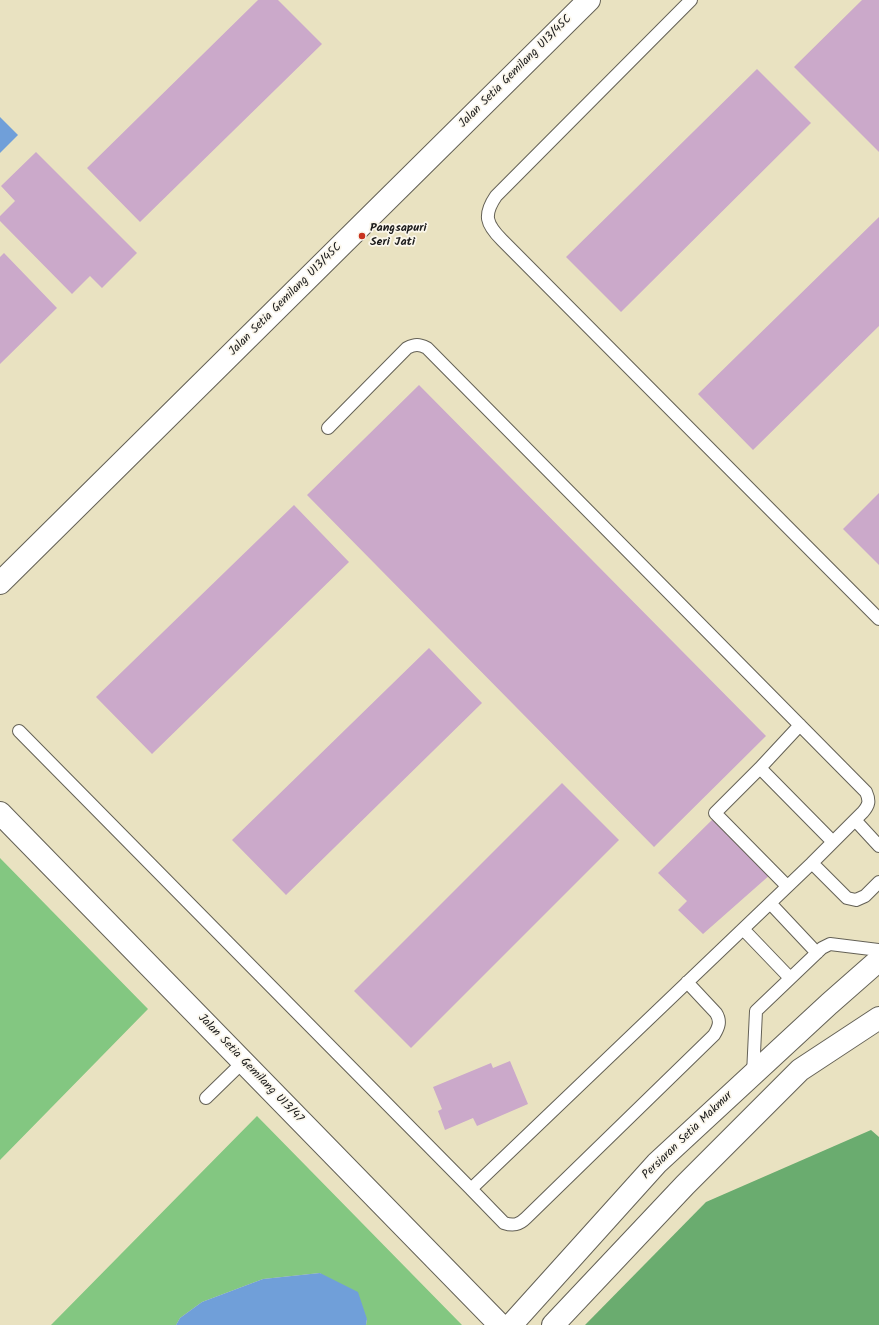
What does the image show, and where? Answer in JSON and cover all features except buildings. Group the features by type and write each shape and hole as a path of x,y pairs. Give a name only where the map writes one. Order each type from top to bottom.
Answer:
{"street":[{"name":"Jalan Setia Gemilang U13/45C","path":"0,584 589,0"},
{"name":"Jalan Setia Gemilang U13/47","path":"0,813 500,1325"},
{"name":"Persiaran Setia Makmur","path":"511,1325 657,1164 829,1004 879,960"},
{"path":"553,1325 685,1185 800,1070 879,1018"}],"lane":[{"path":"691,0 496,196 490,206 487,219 492,230 879,619"},
{"path":"328,428 407,348 420,344 427,348 866,792 869,799 868,806 812,863 471,1189"},
{"path":"787,886 715,812 760,768 800,725"},
{"path":"19,731 504,1223 511,1225 517,1224 526,1218 714,1035 719,1024 719,1018 688,982"},
{"path":"760,768 833,842"},
{"path":"855,820 879,846"},
{"path":"812,863 847,898 856,900 865,896 879,882"},
{"path":"770,903 817,953"},
{"path":"743,929 790,978"},
{"path":"753,1074 754,1018 756,1011 822,948 830,944 879,950"},
{"path":"206,1098 243,1062"}],"green space":[{"path":"0,858 148,1009 0,1160"},
{"path":"257,1116 462,1325 366,1325 367,1319 320,1273 263,1279 202,1302 180,1318 176,1325 51,1325"},
{"path":"871,1130 879,1137 879,1325 585,1325 706,1202"}],"water":[{"path":"0,117 18,135 0,153"},
{"path":"320,1273 358,1292 367,1319 366,1325 176,1325 180,1318 202,1302 263,1279"}],"place":[{"name":"Pangsapuri Seri Jati","path":"362,236"}]}
